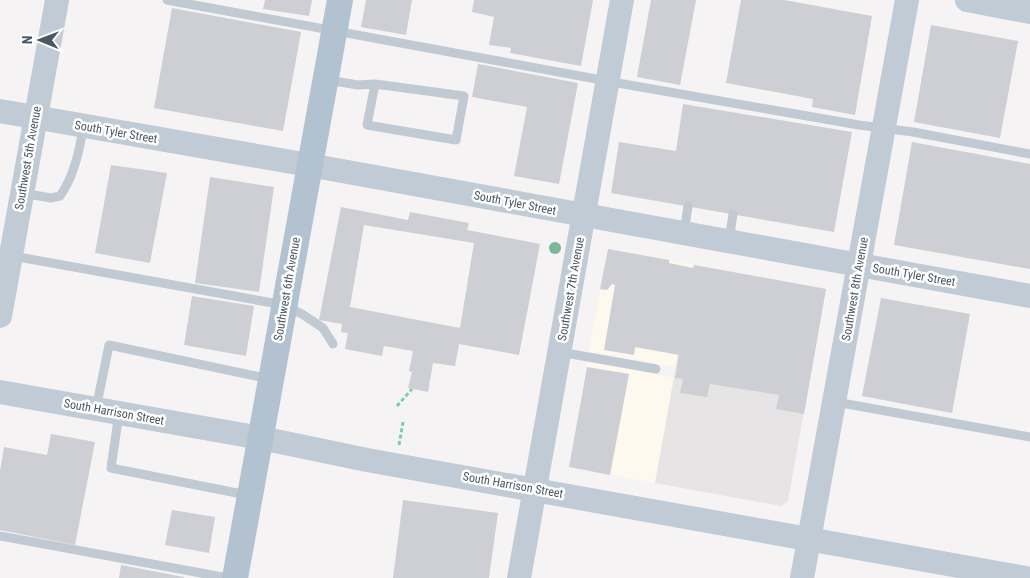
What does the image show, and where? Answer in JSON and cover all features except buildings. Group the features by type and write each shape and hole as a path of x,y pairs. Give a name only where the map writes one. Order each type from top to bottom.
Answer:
{"main road":[{"name":"Southwest 5th Avenue","path":"0,316 6,255 22,193 57,0"},
{"name":"Southwest 6th Avenue","path":"235,578 340,0"},
{"name":"Southwest 7th Avenue","path":"519,578 622,0"},
{"name":"Southwest 8th Avenue","path":"802,578 907,0"},
{"path":"966,0 1030,12"},
{"name":"South Tyler Street","path":"0,111 1030,296"},
{"name":"South Harrison Street","path":"0,392 1026,578"}],"lane":[{"path":"166,0 608,81 1030,154"},
{"path":"325,80 358,85 375,84 464,96 456,140 368,125 375,84"},
{"path":"22,193 51,198 60,196 80,149 83,126"},
{"path":"684,233 688,206"},
{"path":"729,241 733,214"},
{"path":"6,255 284,305 323,328 333,344"},
{"path":"96,409 109,345 271,379"},
{"path":"560,352 656,369"},
{"path":"834,402 1030,437"},
{"path":"119,413 111,468 250,495"},
{"path":"0,536 228,578"}],"path":[{"path":"396,406 412,389"},
{"path":"398,445 403,422"}],"shaded area":[{"path":"608,249 694,265 676,367 589,351"},
{"path":"694,265 826,289 788,501 781,506 655,483"},
{"path":"587,361 675,378 655,483 569,467"}]}
